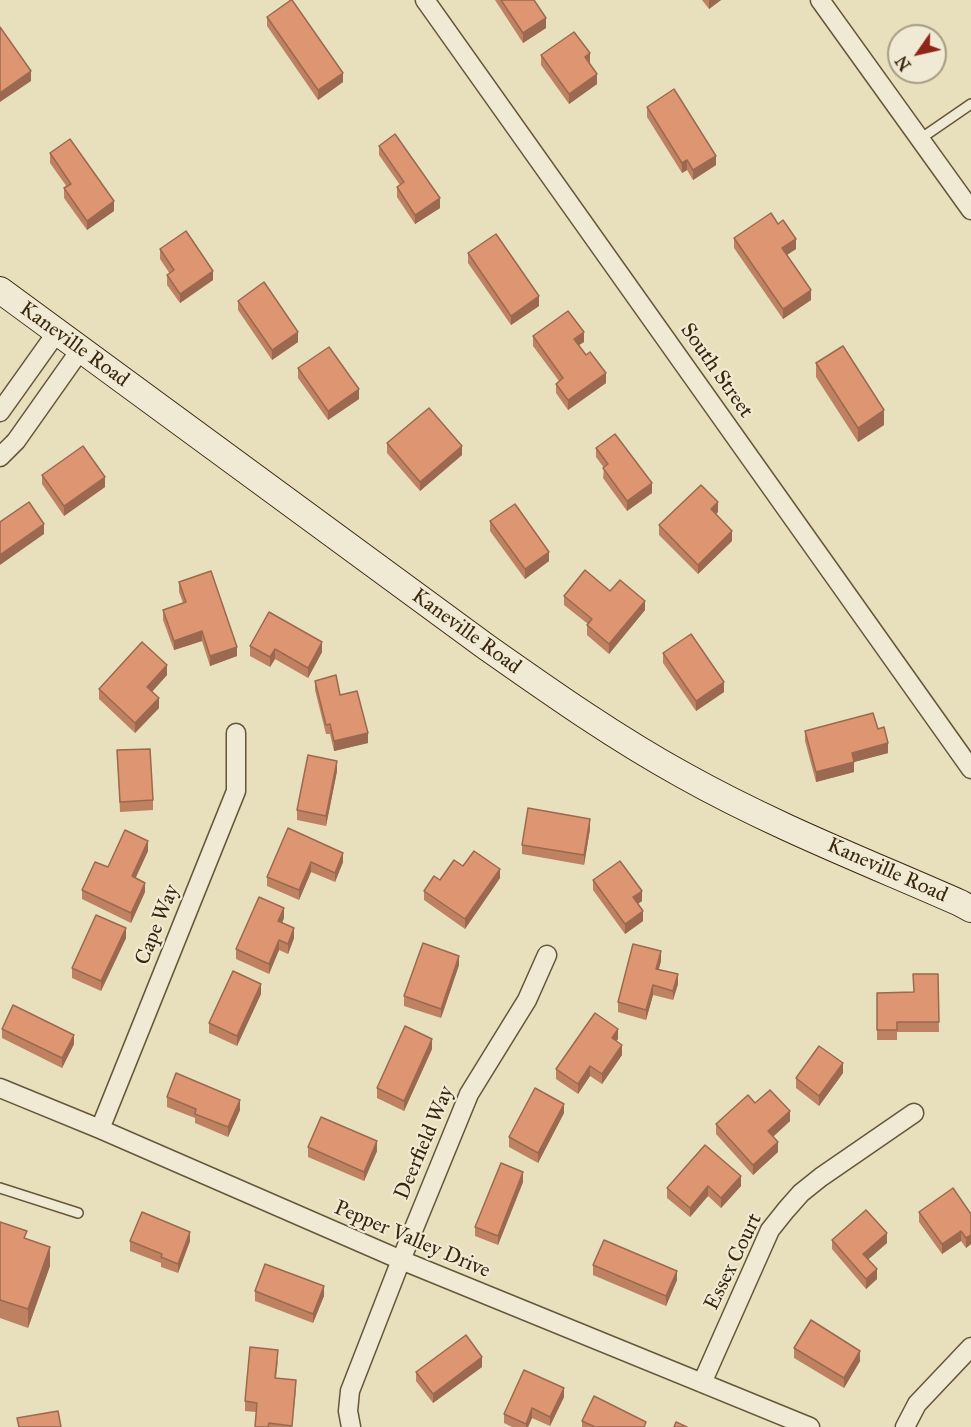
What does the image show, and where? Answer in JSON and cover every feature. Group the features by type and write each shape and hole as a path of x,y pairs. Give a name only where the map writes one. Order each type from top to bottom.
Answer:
{"main road":[{"name":"Kaneville Road","path":"0,290 485,646 617,736 683,775 745,807 971,909"}],"street":[{"name":"South Street","path":"425,0 971,768"},
{"path":"820,0 971,210"},
{"path":"0,412 57,332"},
{"path":"0,457 16,441 81,349"},
{"name":"Cape Way","path":"100,1129 236,791 236,733"},
{"name":"Deerfield Way","path":"351,1427 348,1411 350,1390 401,1260 470,1094 527,1000 547,955"},
{"name":"Pepper Valley Drive","path":"0,1088 401,1260 810,1427"},
{"name":"Essex Court","path":"702,1383 770,1230 801,1193 914,1113"},
{"path":"905,1427 917,1404 971,1347"}],"lane":[{"path":"920,139 971,104"},
{"path":"0,1188 78,1214"}],"building":[{"path":"291,0 343,73 318,90 267,17"},
{"path":"501,0 534,0 546,18 523,33"},
{"path":"0,27 31,71 0,93"},
{"path":"574,32 590,53 585,57 597,74 569,94 541,55"},
{"path":"674,89 716,156 693,170 687,160 682,163 647,107"},
{"path":"395,134 440,198 415,215 397,187 404,182 379,146"},
{"path":"70,139 114,201 87,221 64,188 71,184 50,153"},
{"path":"771,213 778,224 783,220 796,239 782,248 811,290 783,309 734,238"},
{"path":"186,231 213,271 180,294 167,275 174,270 160,249"},
{"path":"496,234 539,296 511,316 468,253"},
{"path":"264,282 298,332 272,350 238,301"},
{"path":"568,311 584,332 574,339 586,355 590,352 606,373 568,400 556,384 563,378 533,336"},
{"path":"843,346 884,410 858,428 816,363"},
{"path":"329,347 359,389 328,411 298,368"},
{"path":"429,408 462,446 420,482 387,443"},
{"path":"615,434 652,483 627,501 603,468 608,464 596,448"},
{"path":"83,446 105,477 64,506 42,475"},
{"path":"701,485 718,502 711,509 732,531 698,565 659,525"},
{"path":"29,502 44,524 0,555 0,522"},
{"path":"515,504 549,552 525,569 490,521"},
{"path":"585,570 610,591 620,580 645,601 609,644 587,625 592,619 564,596"},
{"path":"211,571 237,647 210,656 202,631 174,641 163,610 186,602 179,582"},
{"path":"269,612 322,642 308,668 275,649 270,657 250,646"},
{"path":"691,634 724,682 696,701 663,653"},
{"path":"142,642 167,665 147,687 159,698 135,723 99,689"},
{"path":"336,675 340,695 357,691 368,733 334,741 330,724 326,725 315,681"},
{"path":"873,713 878,729 884,727 888,743 852,753 854,762 816,772 805,731"},
{"path":"150,749 153,800 120,802 117,750"},
{"path":"308,755 337,761 326,816 297,810"},
{"path":"528,808 590,819 584,855 522,845"},
{"path":"288,828 343,853 335,873 311,862 299,890 267,877"},
{"path":"125,830 148,841 132,876 145,883 131,913 82,890 95,862 108,867"},
{"path":"474,851 500,869 465,919 424,891 434,876 440,880 454,860 463,866"},
{"path":"620,861 642,891 633,897 643,911 625,924 593,880"},
{"path":"259,897 284,908 278,921 294,928 288,944 279,940 269,964 236,949"},
{"path":"96,915 126,928 101,981 72,968"},
{"path":"423,943 459,956 441,1009 404,996"},
{"path":"633,944 661,951 656,969 678,974 673,991 653,985 646,1010 618,1002"},
{"path":"233,971 261,984 237,1036 209,1023"},
{"path":"913,974 938,974 939,1022 897,1022 897,1030 877,1030 877,993 914,992"},
{"path":"13,1005 74,1035 62,1058 2,1029"},
{"path":"595,1013 618,1029 612,1038 622,1045 602,1074 590,1066 578,1084 556,1069"},
{"path":"405,1026 432,1039 404,1101 377,1088"},
{"path":"819,1046 843,1063 819,1096 796,1078"},
{"path":"176,1073 240,1100 228,1127 195,1114 196,1109 167,1097"},
{"path":"535,1088 564,1104 538,1153 509,1137"},
{"path":"770,1090 790,1111 768,1131 778,1142 753,1165 716,1124 748,1095 755,1103"},
{"path":"321,1117 377,1141 364,1172 308,1147"},
{"path":"705,1145 741,1176 721,1198 708,1186 690,1208 667,1188"},
{"path":"501,1163 523,1172 498,1236 475,1227"},
{"path":"953,1188 971,1214 971,1235 966,1238 961,1231 942,1244 919,1212"},
{"path":"866,1210 887,1233 863,1254 877,1269 866,1279 832,1240"},
{"path":"142,1212 190,1232 178,1264 161,1257 162,1254 130,1241"},
{"path":"0,1222 27,1231 24,1238 50,1247 28,1309 0,1300"},
{"path":"604,1240 677,1271 666,1296 593,1265"},
{"path":"265,1264 324,1286 313,1314 255,1291"},
{"path":"811,1320 860,1351 844,1378 794,1348"},
{"path":"466,1335 482,1357 433,1394 416,1372"},
{"path":"250,1347 278,1350 275,1378 296,1380 292,1426 269,1423 268,1427 255,1427 257,1403 245,1401"},
{"path":"524,1370 564,1388 550,1417 532,1408 526,1424 504,1414"},
{"path":"594,1396 646,1422 644,1427 595,1427 582,1421"},
{"path":"58,1411 61,1427 19,1427 17,1418"},
{"path":"676,1422 687,1427 674,1427"}]}
